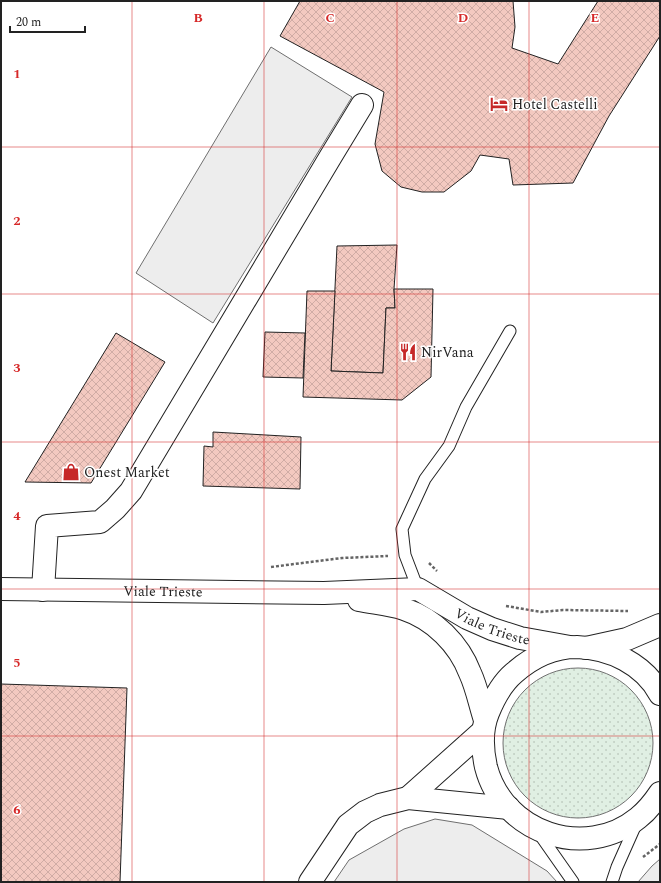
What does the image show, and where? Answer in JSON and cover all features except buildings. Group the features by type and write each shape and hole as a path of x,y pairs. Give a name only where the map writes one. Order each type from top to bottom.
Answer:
{"main road":[{"path":"42,590 47,526 100,522 115,509 131,491 362,105"},
{"name":"Viale Trieste","path":"1,590 324,593 418,589 467,618 492,629 520,638 607,652 626,660 643,672 657,688 660,694"},
{"name":"Viale Trieste","path":"324,593 404,609 428,621 448,637 470,673 484,725 484,757 488,774 495,790 508,808 519,818 535,828 553,836 584,839 599,837 650,816 653,804 660,793"},
{"path":"578,647 627,639 660,625"},
{"name":"Viale Trieste","path":"484,725 493,698 507,678 526,663 547,652 578,647"},
{"path":"408,798 484,725"},
{"path":"310,882 348,825 365,812 380,805 408,798 508,808"}],"lane":[{"path":"418,589 405,555 402,529 425,479 449,446 466,407 510,331"},
{"path":"612,882 617,867 650,816"},
{"path":"535,828 573,882"}],"path":[{"path":"405,555 422,553 428,562 438,571"},
{"path":"502,606 541,612 563,610 630,611"}],"green space":[{"path":"571,668 585,668 600,671 613,677 626,685 636,695 650,721 653,743 652,758 647,772 636,791 626,801 600,815 585,818 571,818 556,815 543,809 530,801 520,791 506,765 503,750 503,736 506,721 512,708 520,695 530,685 556,671"}],"shaded area":[{"path":"271,47 352,97 213,323 136,273"},
{"path":"435,819 472,825 547,871 557,882 334,882 349,860 404,829"},
{"path":"660,859 660,882 638,882 652,866"}],"place":[{"name":"Hotel Castelli","path":"499,104"},
{"name":"NirVana","path":"408,352"},
{"name":"Onest Market","path":"71,472"}]}
